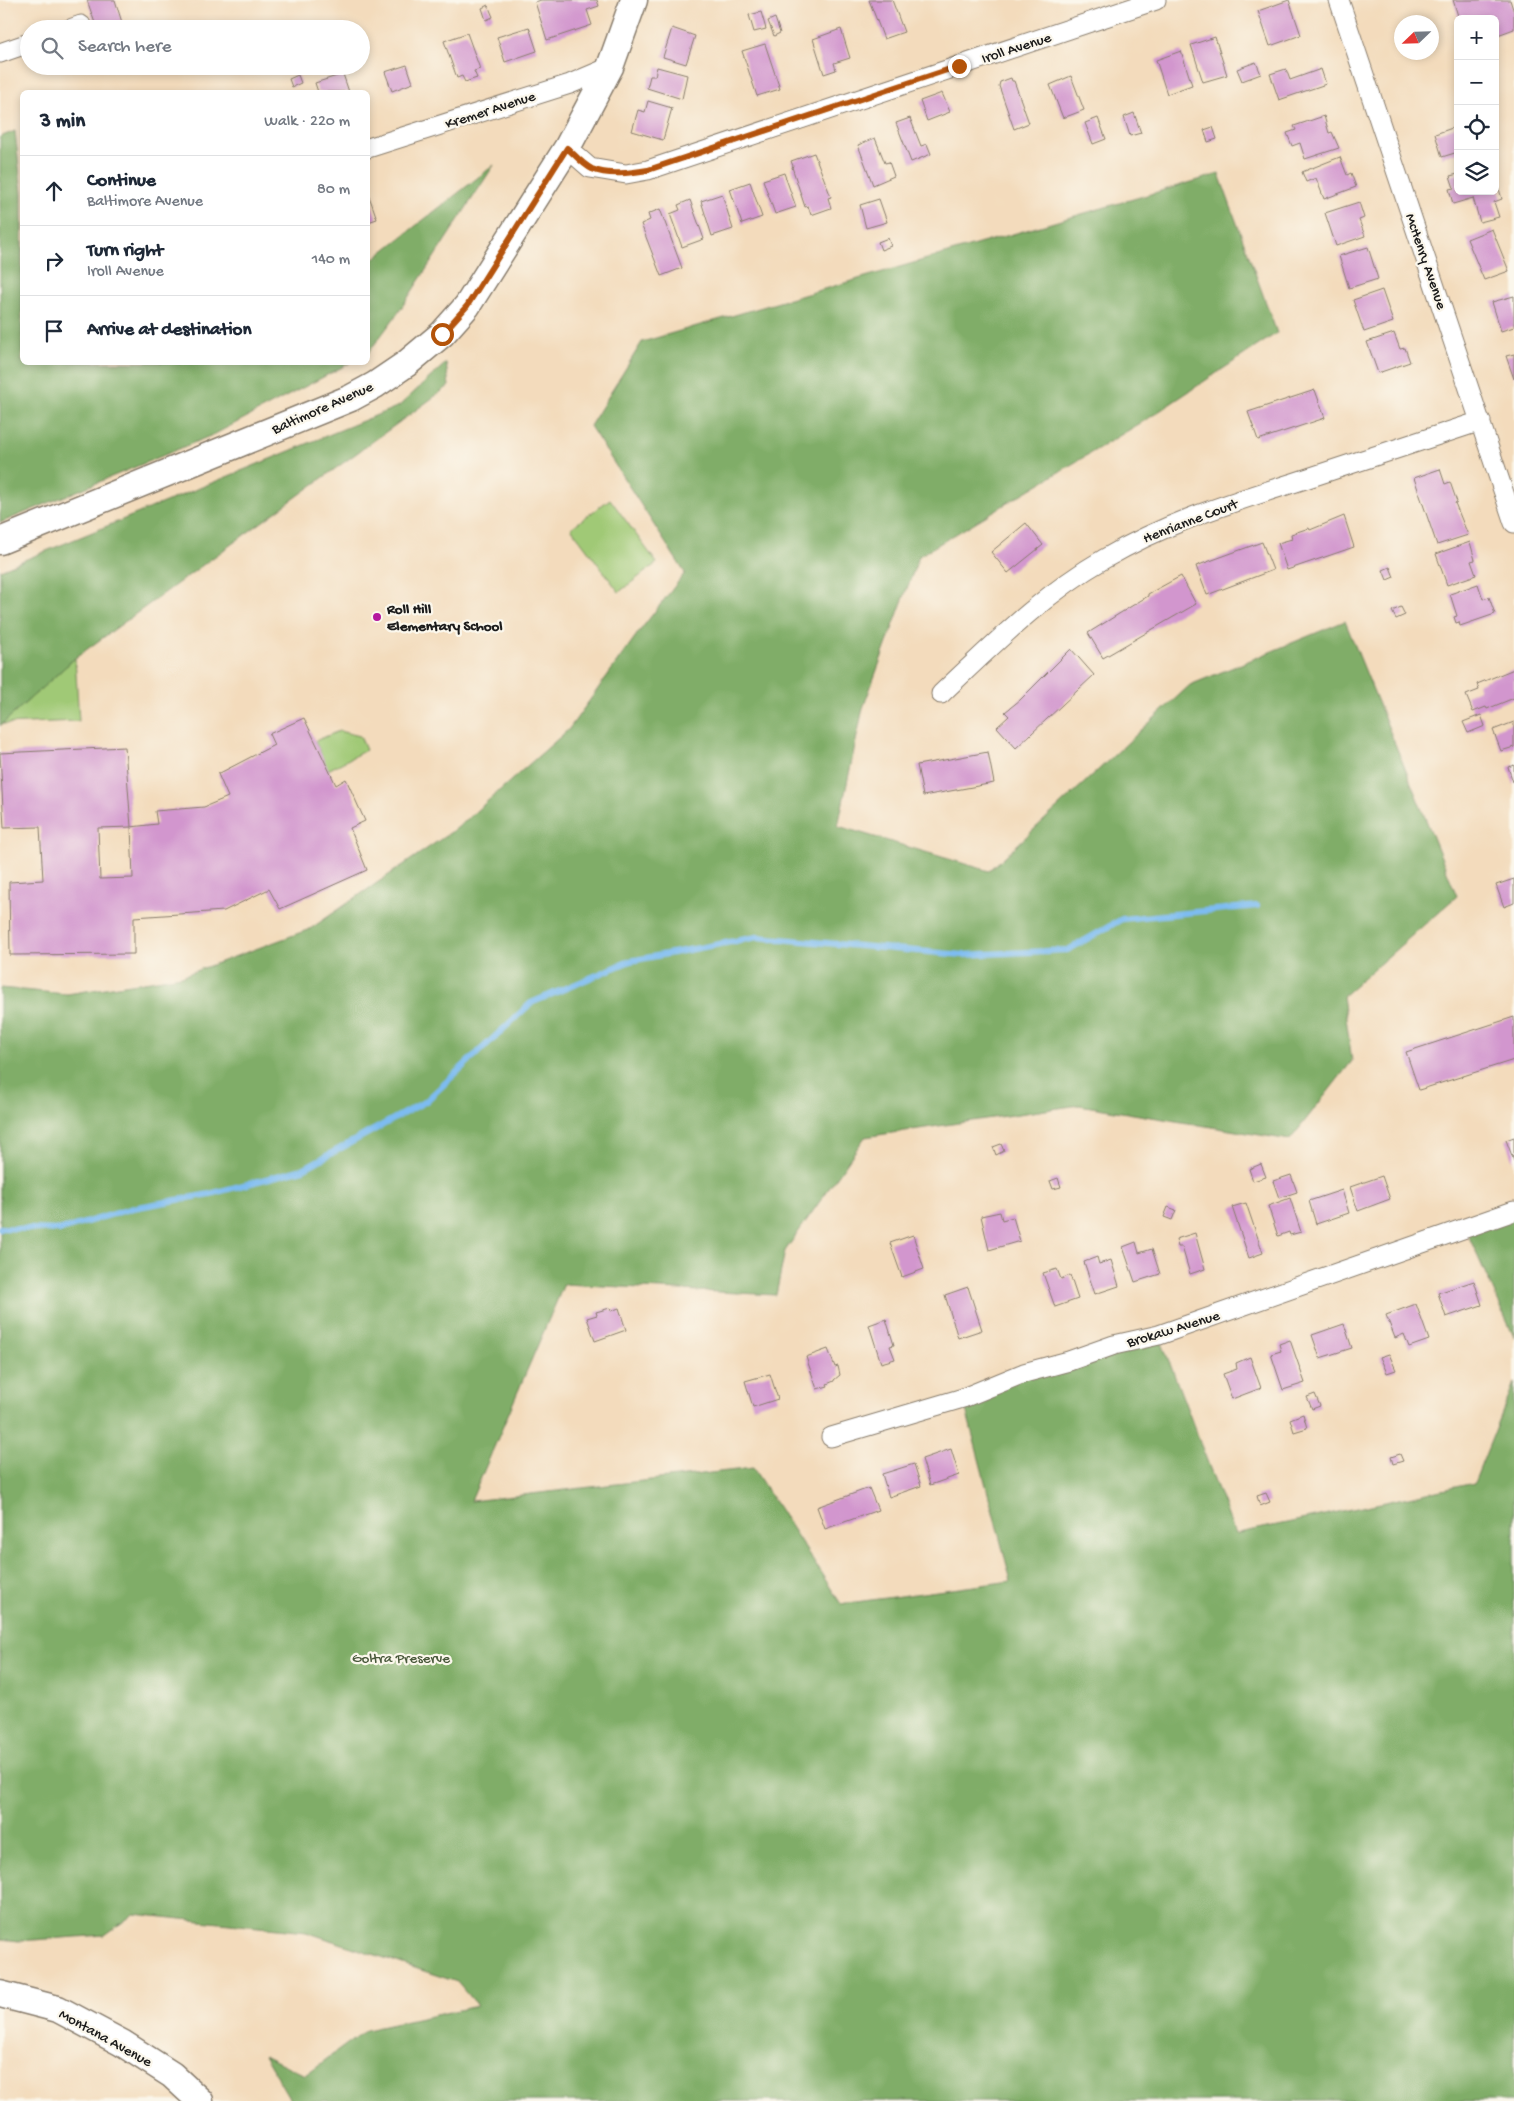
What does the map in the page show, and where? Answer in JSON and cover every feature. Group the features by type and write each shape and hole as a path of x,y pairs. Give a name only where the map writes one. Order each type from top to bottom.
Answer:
{"street":[{"name":"Baltimore Avenue","path":"0,541 351,398 406,364 442,334 467,306 567,148 610,66 634,0"},
{"name":"Iroll Avenue","path":"567,148 590,168 604,172 626,174 648,170 1156,0"},
{"name":"McHenry Avenue","path":"1339,0 1514,523"},
{"path":"0,53 20,46"},
{"name":"Kremer Avenue","path":"370,147 570,84 610,66"},
{"name":"Henrianne Court","path":"941,694 1014,626 1057,590 1102,560 1142,538 1193,515 1481,422"},
{"name":"Brokaw Avenue","path":"830,1437 963,1398 1024,1373 1069,1361 1114,1345 1160,1335 1514,1211"},
{"name":"Montana Avenue","path":"0,1994 58,2009 122,2043 172,2075 200,2101"}],"green space":[{"path":"15,131 20,175 20,365 346,365 215,434 0,523 0,137"},
{"path":"494,165 398,313 370,350 370,261"},
{"name":"Goltra Preserve","path":"1219,174 1277,333 1149,418 919,556 863,708 838,826 989,871 1190,685 1345,621 1457,896 1343,996 1352,1061 1290,1140 1079,1105 865,1137 785,1251 776,1295 564,1284 471,1501 753,1468 841,1604 1011,1581 963,1398 1159,1335 1235,1534 1474,1483 1514,1383 1514,2101 291,2101 264,2055 305,2075 366,2030 477,2006 457,1982 306,1932 134,1914 105,1935 19,1941 0,1939 0,988 67,994 182,976 310,929 457,828 569,729 638,633 685,573 590,426 642,342"},
{"path":"446,363 449,386 75,658 0,726 0,570 399,406"},
{"path":"610,499 657,563 619,592 571,528"},
{"path":"75,658 79,721 2,724"},
{"path":"339,731 360,736 366,750 328,770 315,741"},
{"path":"1514,1211 1514,1337 1465,1228"}],"building":[{"path":"87,0 115,0 121,20 94,20"},
{"path":"541,0 597,0 599,6 587,10 592,25 547,40 535,2"},
{"path":"869,0 892,0 904,32 884,39"},
{"path":"1289,0 1301,35 1270,46 1258,11"},
{"path":"1453,0 1510,0 1514,12 1514,29 1499,35 1499,15 1458,15"},
{"path":"488,5 493,17 486,20 482,8"},
{"path":"761,12 766,29 754,32 749,15"},
{"path":"775,18 780,33 774,36 768,21"},
{"path":"529,27 537,51 505,62 497,37"},
{"path":"672,28 695,36 686,64 663,57"},
{"path":"841,29 850,58 834,63 836,70 824,74 813,39"},
{"path":"467,33 480,69 474,71 477,78 465,82 462,76 457,78 444,41"},
{"path":"1215,37 1227,75 1203,82 1191,45"},
{"path":"765,44 780,89 757,96 742,51"},
{"path":"1181,51 1192,85 1167,94 1156,60"},
{"path":"1256,62 1261,74 1242,81 1237,69"},
{"path":"407,65 413,83 392,91 385,72"},
{"path":"657,67 687,75 682,99 647,88 650,76 655,76"},
{"path":"1286,69 1290,80 1321,69 1326,84 1279,100 1270,74"},
{"path":"298,75 301,83 292,87 289,79"},
{"path":"343,75 348,90 317,90 315,83"},
{"path":"1071,76 1084,110 1063,118 1050,85"},
{"path":"1011,78 1014,81 1029,123 1014,129 999,86 1000,82"},
{"path":"942,93 950,112 927,121 920,101"},
{"path":"648,101 672,108 663,140 632,131 638,110 645,112"},
{"path":"1134,113 1141,133 1130,136 1124,117"},
{"path":"1324,116 1329,133 1332,132 1339,148 1305,159 1300,143 1292,146 1287,133 1296,130 1294,126"},
{"path":"910,118 921,146 927,144 931,154 911,162 896,123"},
{"path":"1098,118 1106,139 1093,144 1085,123"},
{"path":"1213,127 1217,139 1208,142 1204,130"},
{"path":"1454,127 1454,153 1442,157 1435,134"},
{"path":"875,138 885,163 889,162 894,176 873,185 858,145"},
{"path":"814,153 831,197 828,198 831,208 811,215 808,206 805,207 791,161"},
{"path":"1340,157 1347,175 1351,173 1356,187 1324,199 1316,178 1306,182 1302,172"},
{"path":"784,173 796,207 775,214 763,180"},
{"path":"1454,175 1454,188 1450,176"},
{"path":"750,182 762,217 742,224 730,189"},
{"path":"1454,188 1454,195 1499,195 1499,189 1502,199 1494,202 1499,217 1480,222 1473,198 1453,204 1449,189"},
{"path":"722,194 733,229 712,236 701,201"},
{"path":"370,199 377,219 370,221"},
{"path":"879,199 887,222 866,228 860,205"},
{"path":"690,200 704,239 682,247 670,214 680,210 678,205"},
{"path":"1359,202 1364,218 1359,220 1365,236 1336,246 1325,213"},
{"path":"660,209 682,268 661,276 641,224 650,220 648,214"},
{"path":"1492,229 1509,271 1484,280 1467,239"},
{"path":"888,238 891,246 881,250 878,242"},
{"path":"1368,247 1378,279 1349,288 1339,256"},
{"path":"1382,290 1393,322 1364,332 1353,300"},
{"path":"1514,296 1514,327 1501,331 1492,302"},
{"path":"1394,333 1400,349 1405,348 1410,362 1378,373 1367,342"},
{"path":"1514,354 1514,379 1506,356"},
{"path":"1315,390 1325,418 1258,440 1248,412"},
{"path":"1440,469 1445,484 1450,482 1457,502 1455,503 1468,535 1437,545 1414,478"},
{"path":"1344,516 1354,547 1287,570 1278,543 1292,539 1291,534 1309,528 1310,530"},
{"path":"1026,523 1043,545 1008,573 991,552"},
{"path":"1262,542 1273,570 1207,595 1196,566"},
{"path":"1470,542 1475,560 1471,561 1476,575 1447,585 1436,554"},
{"path":"1390,567 1394,577 1387,580 1383,570"},
{"path":"1181,576 1196,604 1103,658 1088,633 1148,596 1148,594"},
{"path":"1478,584 1483,599 1489,597 1495,614 1460,626 1459,622 1456,623 1454,617 1457,616 1450,594"},
{"path":"1401,607 1405,615 1396,619 1392,611"},
{"path":"1071,649 1094,675 1016,748 997,727 1009,716 1005,712 1020,700"},
{"path":"1514,669 1514,698 1487,709 1486,707 1473,712 1466,695 1479,690 1477,684"},
{"path":"1481,715 1485,726 1468,733 1463,722"},
{"path":"304,718 336,785 346,779 365,821 350,828 367,870 280,909 269,889 224,911 134,917 134,954 10,955 9,882 43,880 40,827 4,828 0,753 125,747 131,827 157,824 155,811 204,807 228,797 218,774 274,745 269,734","holes":["131,827 133,878 100,879 98,828"]},
{"path":"1514,722 1514,747 1501,751 1493,730"},
{"path":"988,752 994,783 923,796 917,765"},
{"path":"1514,765 1514,785 1508,767"},
{"path":"1514,879 1514,903 1504,907 1496,885"},
{"path":"1514,1017 1514,1060 1419,1090 1406,1052"},
{"path":"1514,1137 1514,1161 1506,1140"},
{"path":"1001,1144 1004,1151 996,1155 993,1147"},
{"path":"1261,1164 1266,1177 1253,1181 1249,1169"},
{"path":"1291,1175 1297,1192 1279,1198 1273,1181"},
{"path":"1382,1176 1390,1199 1358,1211 1350,1187"},
{"path":"1058,1178 1061,1187 1053,1189 1050,1181"},
{"path":"1342,1190 1349,1213 1316,1224 1309,1201"},
{"path":"1290,1198 1301,1232 1290,1235 1289,1232 1278,1236 1268,1206"},
{"path":"1246,1203 1263,1253 1249,1258 1232,1207"},
{"path":"1168,1207 1176,1210 1172,1220 1164,1217"},
{"path":"1000,1212 1002,1220 1013,1217 1020,1241 989,1250 981,1216"},
{"path":"1195,1233 1205,1269 1190,1274 1182,1247 1178,1247 1176,1239"},
{"path":"913,1235 924,1269 902,1277 890,1243"},
{"path":"1136,1242 1139,1253 1152,1249 1160,1274 1135,1282 1123,1247"},
{"path":"1097,1257 1099,1264 1111,1260 1119,1286 1095,1294 1084,1262"},
{"path":"1057,1269 1061,1279 1070,1275 1078,1299 1055,1307 1043,1273"},
{"path":"1474,1281 1482,1305 1446,1317 1438,1293"},
{"path":"968,1287 982,1330 958,1338 945,1295"},
{"path":"1416,1304 1429,1340 1409,1347 1404,1334 1395,1338 1386,1315"},
{"path":"610,1308 611,1311 619,1308 626,1330 595,1341 587,1318 597,1315 596,1312"},
{"path":"886,1319 894,1345 890,1346 895,1359 881,1363 869,1325"},
{"path":"1344,1324 1352,1348 1320,1358 1312,1335"},
{"path":"1290,1340 1305,1383 1283,1390 1271,1354 1281,1351 1279,1344"},
{"path":"828,1349 835,1367 838,1366 840,1375 834,1381 827,1384 828,1386 817,1389 806,1357"},
{"path":"1389,1354 1396,1370 1387,1373 1380,1357"},
{"path":"1250,1357 1261,1388 1232,1399 1223,1374 1237,1369 1236,1363"},
{"path":"770,1374 778,1399 753,1407 745,1381"},
{"path":"1315,1394 1320,1406 1312,1409 1307,1397"},
{"path":"1303,1414 1307,1428 1294,1432 1290,1419"},
{"path":"951,1449 959,1475 930,1485 922,1459"},
{"path":"1400,1454 1403,1461 1393,1464 1391,1457"},
{"path":"914,1464 921,1486 889,1497 882,1474"},
{"path":"869,1488 878,1510 825,1529 817,1507"},
{"path":"1266,1493 1270,1502 1260,1506 1257,1496"}],"waterway":[{"path":"0,1228 61,1230 133,1208 210,1194 303,1169 426,1101 531,1003 630,961 757,937 963,955 1068,950 1122,919 1257,906"}],"place":[{"name":"Roll Hill Elementary School","path":"377,617"}],"route":[{"path":"442,334 467,306 567,148 590,168 604,172 626,174 648,170 959,66"}]}
